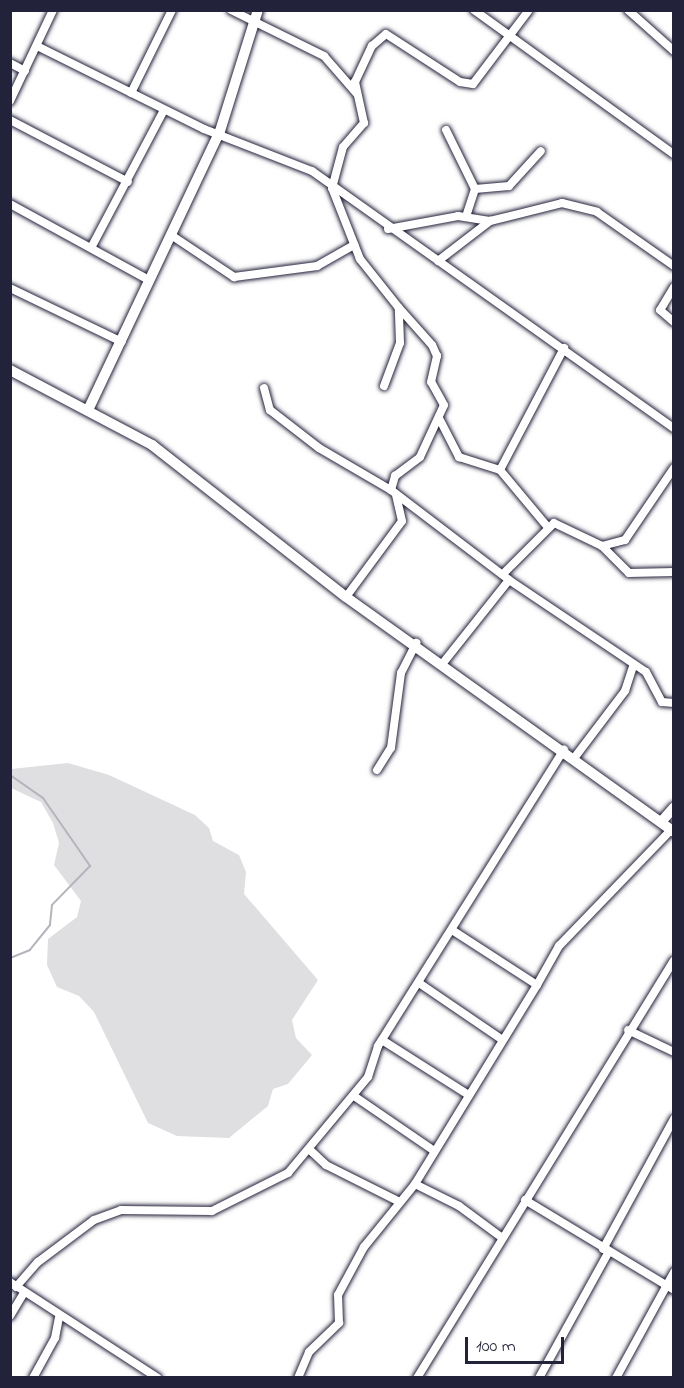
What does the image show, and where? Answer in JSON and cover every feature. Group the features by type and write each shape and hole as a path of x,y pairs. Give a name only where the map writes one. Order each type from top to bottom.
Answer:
{"street":[{"path":"10,101 39,47 53,10"},
{"path":"131,93 172,10"},
{"path":"231,10 254,24 324,56 357,94"},
{"path":"89,408 220,131 258,10"},
{"path":"474,10 674,154"},
{"path":"346,597 402,521 394,492 395,476 420,457 440,420 444,405 431,382 436,356 426,334 399,308 354,245 332,188 343,147 364,123 355,82 363,64 386,34 460,82 473,84 511,37 529,10"},
{"path":"628,10 674,51"},
{"path":"39,47 164,110 296,163 388,229 564,348 674,428"},
{"path":"10,63 25,70"},
{"path":"92,246 128,182 164,110"},
{"path":"10,120 128,182"},
{"path":"446,130 475,189 466,217"},
{"path":"475,189 509,186 541,151"},
{"path":"438,261 490,221 555,203 587,208 674,266"},
{"path":"10,204 92,246 149,280"},
{"path":"388,229 466,217 490,221"},
{"path":"171,235 234,277 317,266 354,245"},
{"path":"674,287 660,310 674,322"},
{"path":"10,288 122,342"},
{"path":"384,386 400,344 399,308"},
{"path":"500,470 564,348"},
{"path":"10,370 89,408 152,445 346,597 416,643 564,749 662,821 672,831 559,946 433,1150 415,1184 398,1201 345,1278 338,1295 339,1323 309,1352 298,1377"},
{"path":"264,388 270,410 319,448 394,492 506,577 634,664 654,680 662,702 674,703"},
{"path":"440,420 459,458 500,470 546,525"},
{"path":"602,546 614,547 634,531 674,468"},
{"path":"546,525 563,525 602,546 629,573 674,572"},
{"path":"443,663 546,525"},
{"path":"376,770 391,748 401,673 416,643"},
{"path":"575,757 625,691 634,664"},
{"path":"158,1377 59,1318 13,1285 38,1262 94,1220 121,1210 212,1211 243,1191 278,1181 310,1150 354,1096 382,1040 564,749"},
{"path":"662,821 674,807"},
{"path":"452,930 537,985"},
{"path":"417,1377 628,1030 674,961"},
{"path":"419,983 501,1039"},
{"path":"628,1030 674,1052"},
{"path":"382,1040 467,1094"},
{"path":"354,1096 433,1150"},
{"path":"538,1377 674,1119"},
{"path":"310,1150 366,1188 398,1201"},
{"path":"415,1184 459,1206 501,1237"},
{"path":"525,1200 605,1251 670,1288"},
{"path":"616,1377 670,1288 674,1272"},
{"path":"10,1316 24,1294"},
{"path":"33,1377 55,1338 59,1318"}],"shaded area":[{"path":"68,763 109,775 195,815 209,828 213,841 239,855 246,872 244,894 318,980 292,1020 296,1038 312,1055 288,1084 273,1089 268,1106 229,1138 177,1136 148,1123 94,1012 79,996 57,987 47,965 48,939 77,917 81,901 54,865 59,843 53,823 41,802 11,788 11,769"}],"waterway":[{"path":"10,775 43,798 90,866 52,905 50,925 30,950 10,958"}]}
